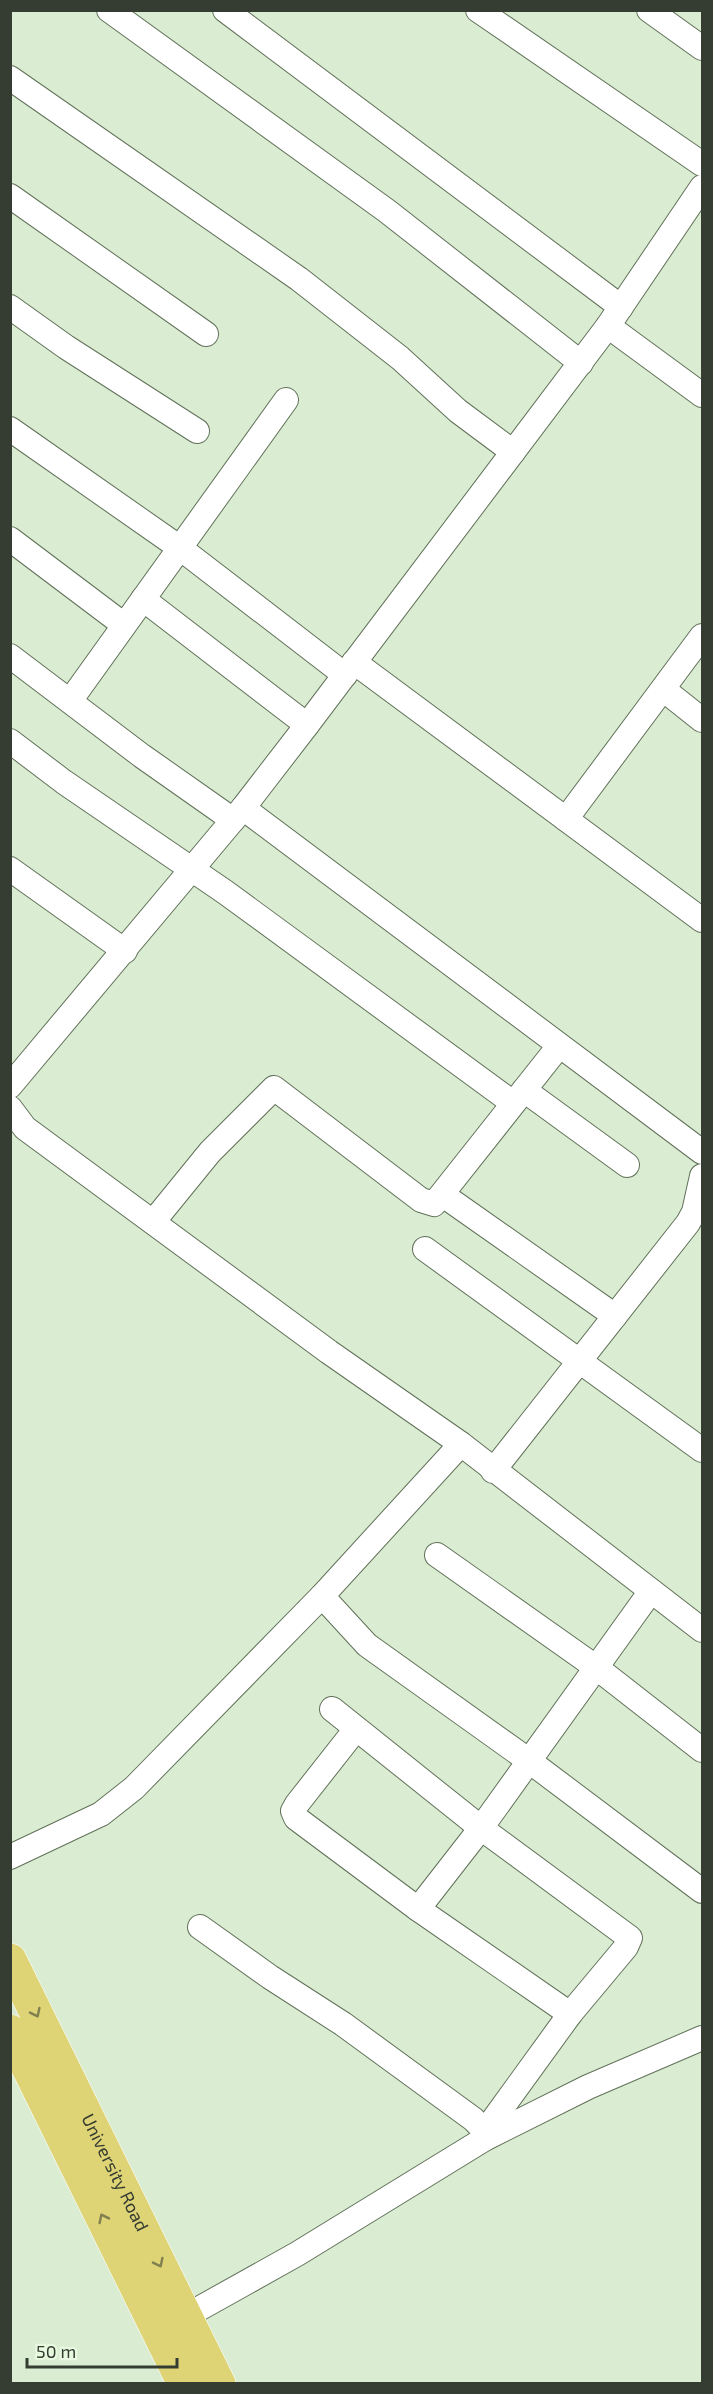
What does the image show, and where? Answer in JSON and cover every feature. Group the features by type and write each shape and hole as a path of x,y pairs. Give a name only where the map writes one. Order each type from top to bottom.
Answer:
{"highway":[{"name":"University Road","path":"10,1960 219,2384"},
{"name":"University Road","path":"10,2031 184,2384"}],"street":[{"path":"110,10 387,211 581,363"},
{"path":"225,10 615,317 702,395"},
{"path":"478,10 702,164"},
{"path":"649,10 702,48"},
{"path":"10,78 298,279 400,358 458,411 513,452"},
{"path":"10,1086 238,814 307,725 615,317 702,187"},
{"path":"10,196 206,334"},
{"path":"10,307 66,347 197,431"},
{"path":"70,701 286,400"},
{"path":"10,429 566,819 702,920"},
{"path":"10,539 124,625"},
{"path":"143,599 307,725"},
{"path":"566,819 702,636"},
{"path":"10,656 142,756 238,814 702,1152"},
{"path":"663,689 702,720"},
{"path":"10,741 64,782 519,1096 627,1165"},
{"path":"10,869 125,951"},
{"path":"153,1222 210,1152 269,1090 274,1088 421,1200 434,1204 559,1046"},
{"path":"10,1108 25,1128 329,1352 461,1444 493,1471 702,1630"},
{"path":"493,1471 694,1212 702,1176"},
{"path":"443,1195 615,1316"},
{"path":"425,1249 702,1450"},
{"path":"10,1857 101,1814 134,1788 322,1596 461,1444"},
{"path":"437,1555 597,1668 702,1750"},
{"path":"418,1910 481,1828 651,1591"},
{"path":"322,1596 367,1645 528,1760 702,1891"},
{"path":"332,1709 481,1828 630,1938 626,1947 570,2014 484,2133"},
{"path":"356,1729 293,1811 296,1818 418,1910 570,2014"},
{"path":"200,1927 270,1977 343,2024 473,2119 484,2133"},
{"path":"186,2316 297,2254 484,2133 702,2038"}]}
